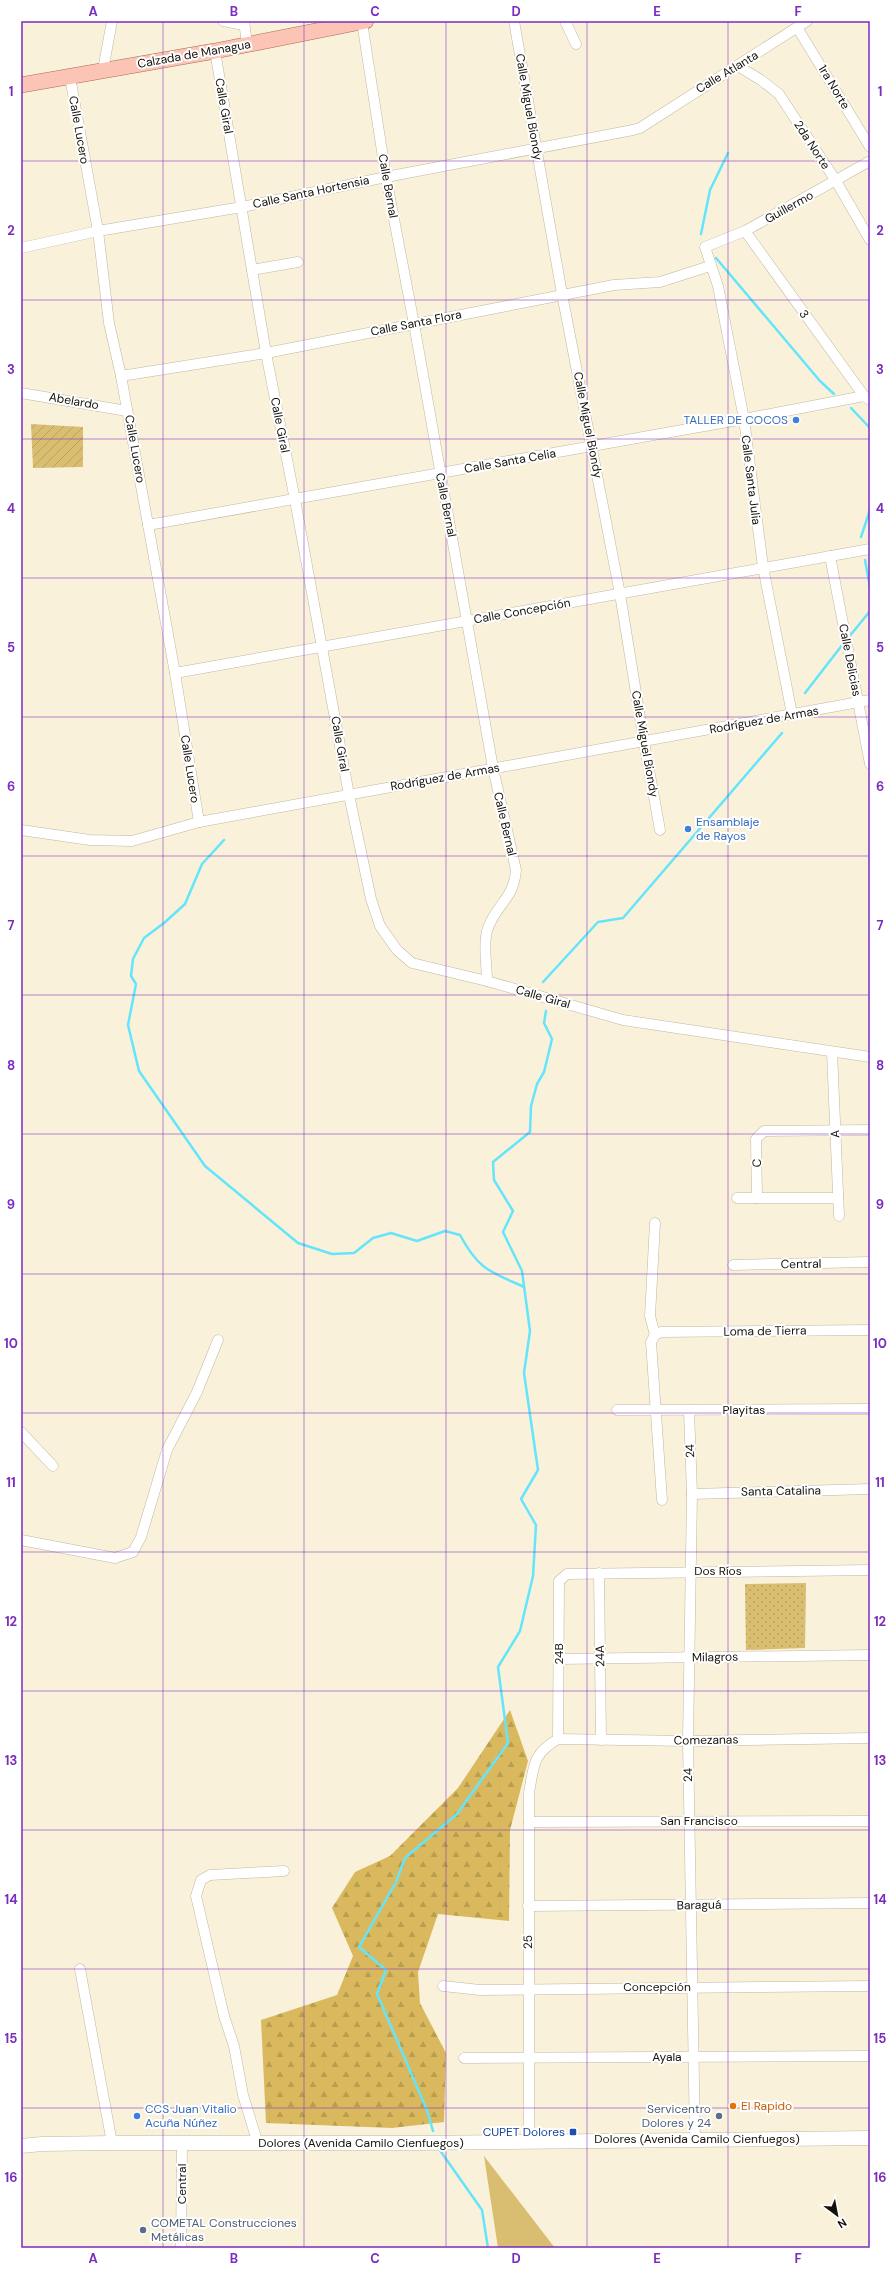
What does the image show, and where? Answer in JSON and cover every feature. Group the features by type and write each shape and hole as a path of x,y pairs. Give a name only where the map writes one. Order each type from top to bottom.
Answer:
{"main road":[{"name":"Calzada de Managua","path":"21,85 214,51 364,21"},
{"name":"Dolores (Avenida Camilo Cienfuegos)","path":"21,2146 42,2144 112,2143 258,2144 870,2138"}],"street":[{"path":"103,70 112,21"},
{"path":"223,21 244,23 247,44"},
{"name":"Calle Bernal","path":"364,21 386,177 414,324 439,473 468,621 493,768 516,870 515,884 510,895 487,932 487,981"},
{"name":"Calle Miguel Biondy","path":"514,21 562,294 620,594 660,830"},
{"path":"565,21 576,44"},
{"name":"Calle Atlanta","path":"646,123 798,29 807,21"},
{"name":"1ra Norte","path":"798,29 870,147"},
{"name":"Calle Giral","path":"214,51 266,353 323,648 349,795 371,899 380,926 397,950 412,963 487,981 623,1020 870,1057"},
{"name":"2da Norte","path":"738,66 779,94 836,181 870,240"},
{"name":"Calle Lucero","path":"70,77 98,231 109,323 128,411 175,673 199,822"},
{"name":"Calle Santa Hortensia","path":"21,248 98,231 242,207 386,177 633,130 646,123"},
{"name":"Guillermo","path":"705,247 745,231 870,161"},
{"name":"3","path":"745,231 867,398"},
{"name":"Calle Santa Julia","path":"705,247 710,266 718,286 744,419 763,568 792,714"},
{"path":"252,270 298,262"},
{"name":"Calle Santa Flora","path":"121,376 266,353 562,294 614,285 660,282 710,266"},
{"name":"Abelardo","path":"21,393 128,411"},
{"name":"Calle Santa Celia","path":"148,526 867,398"},
{"name":"Calle Concepción","path":"175,673 323,648 870,549"},
{"name":"Calle Delicias","path":"830,556 870,764"},
{"name":"Rodríguez de Armas","path":"21,830 90,840 132,841 199,822 870,700"},
{"name":"A","path":"832,1052 839,1216"},
{"path":"835,1130 870,1130"},
{"name":"C","path":"757,1198 756,1140 764,1131 835,1130"},
{"path":"737,1198 838,1198"},
{"path":"655,1223 650,1316 658,1334 652,1342 662,1500"},
{"name":"Central","path":"732,1265 870,1262"},
{"name":"Loma de Tierra","path":"658,1334 870,1330"},
{"path":"21,1540 114,1558 133,1552 141,1537 167,1450 197,1392 218,1340"},
{"name":"Playitas","path":"617,1410 657,1408 689,1410 870,1409"},
{"name":"24","path":"689,1410 692,1494 688,1741 692,2057 695,2139"},
{"path":"21,1432 53,1466"},
{"name":"Santa Catalina","path":"692,1494 870,1489"},
{"name":"Dos Ríos","path":"567,1574 690,1571 870,1570"},
{"name":"24A","path":"599,1573 601,1740"},
{"name":"24B","path":"558,1739 559,1581 567,1574"},
{"name":"Milagros","path":"559,1659 870,1654"},
{"name":"Comezanas","path":"558,1739 688,1741 870,1738"},
{"name":"25","path":"529,2141 529,1793 535,1760 544,1747 558,1739"},
{"name":"San Francisco","path":"529,1822 870,1821"},
{"path":"258,2144 243,2095 234,2046 224,2016 196,1896 201,1880 210,1875 284,1872"},
{"name":"Baraguá","path":"528,1906 870,1903"},
{"path":"80,1969 112,2143"},
{"name":"Concepción","path":"443,1986 480,1990 529,1988 870,1986"},
{"name":"Ayala","path":"464,2058 530,2056 870,2056"},
{"name":"Central","path":"181,2248 182,2144"}],"shaded area":[{"path":"31,424 83,427 83,467 33,468"},
{"path":"806,1583 805,1648 746,1650 745,1584"},
{"path":"484,2156 555,2248 498,2248"}],"green space":[{"path":"510,1710 528,1761 510,1830 509,1921 438,1914 418,1972 420,2003 446,2053 444,2122 392,2128 266,2123 261,2020 337,1995 353,1956 332,1908 355,1872 390,1856 458,1788"}],"waterway":[{"path":"701,234 710,190 728,153"},
{"path":"716,258 820,381 834,394"},
{"path":"851,408 870,428"},
{"path":"861,537 870,510"},
{"path":"865,560 870,587"},
{"path":"849,637 870,611"},
{"path":"805,693 843,644"},
{"path":"543,982 598,922 623,918 782,733"},
{"path":"224,840 202,864 185,904 164,923 144,938 133,959 131,976 136,984 128,1025 139,1071 205,1166 298,1243 332,1254 354,1253 373,1238 391,1233 417,1241 445,1231 460,1235 479,1263 493,1273 524,1287"},
{"path":"433,2131 427,2110 377,1994 386,1970 359,1947 396,1882 405,1858 457,1814 508,1743 498,1667 520,1631 533,1576 536,1525 521,1499 538,1470 524,1373 530,1331 522,1271 503,1232 513,1211 494,1180 493,1162 530,1132 531,1106 537,1084 544,1072 552,1039 544,1023 546,1011"},
{"path":"439,2149 482,2210 488,2248"}],"place":[{"name":"TALLER DE COCOS","path":"796,420"},
{"name":"Ensamblaje de Rayos","path":"688,829"},
{"name":"El Rapido","path":"733,2106"},
{"name":"CCS Juan Vitalio Acuña Núñez","path":"137,2116"},
{"name":"Servicentro Dolores y 24","path":"719,2116"},
{"name":"CUPET Dolores","path":"573,2132"},
{"name":"COMETAL Construcciones Metálicas","path":"143,2230"}]}
